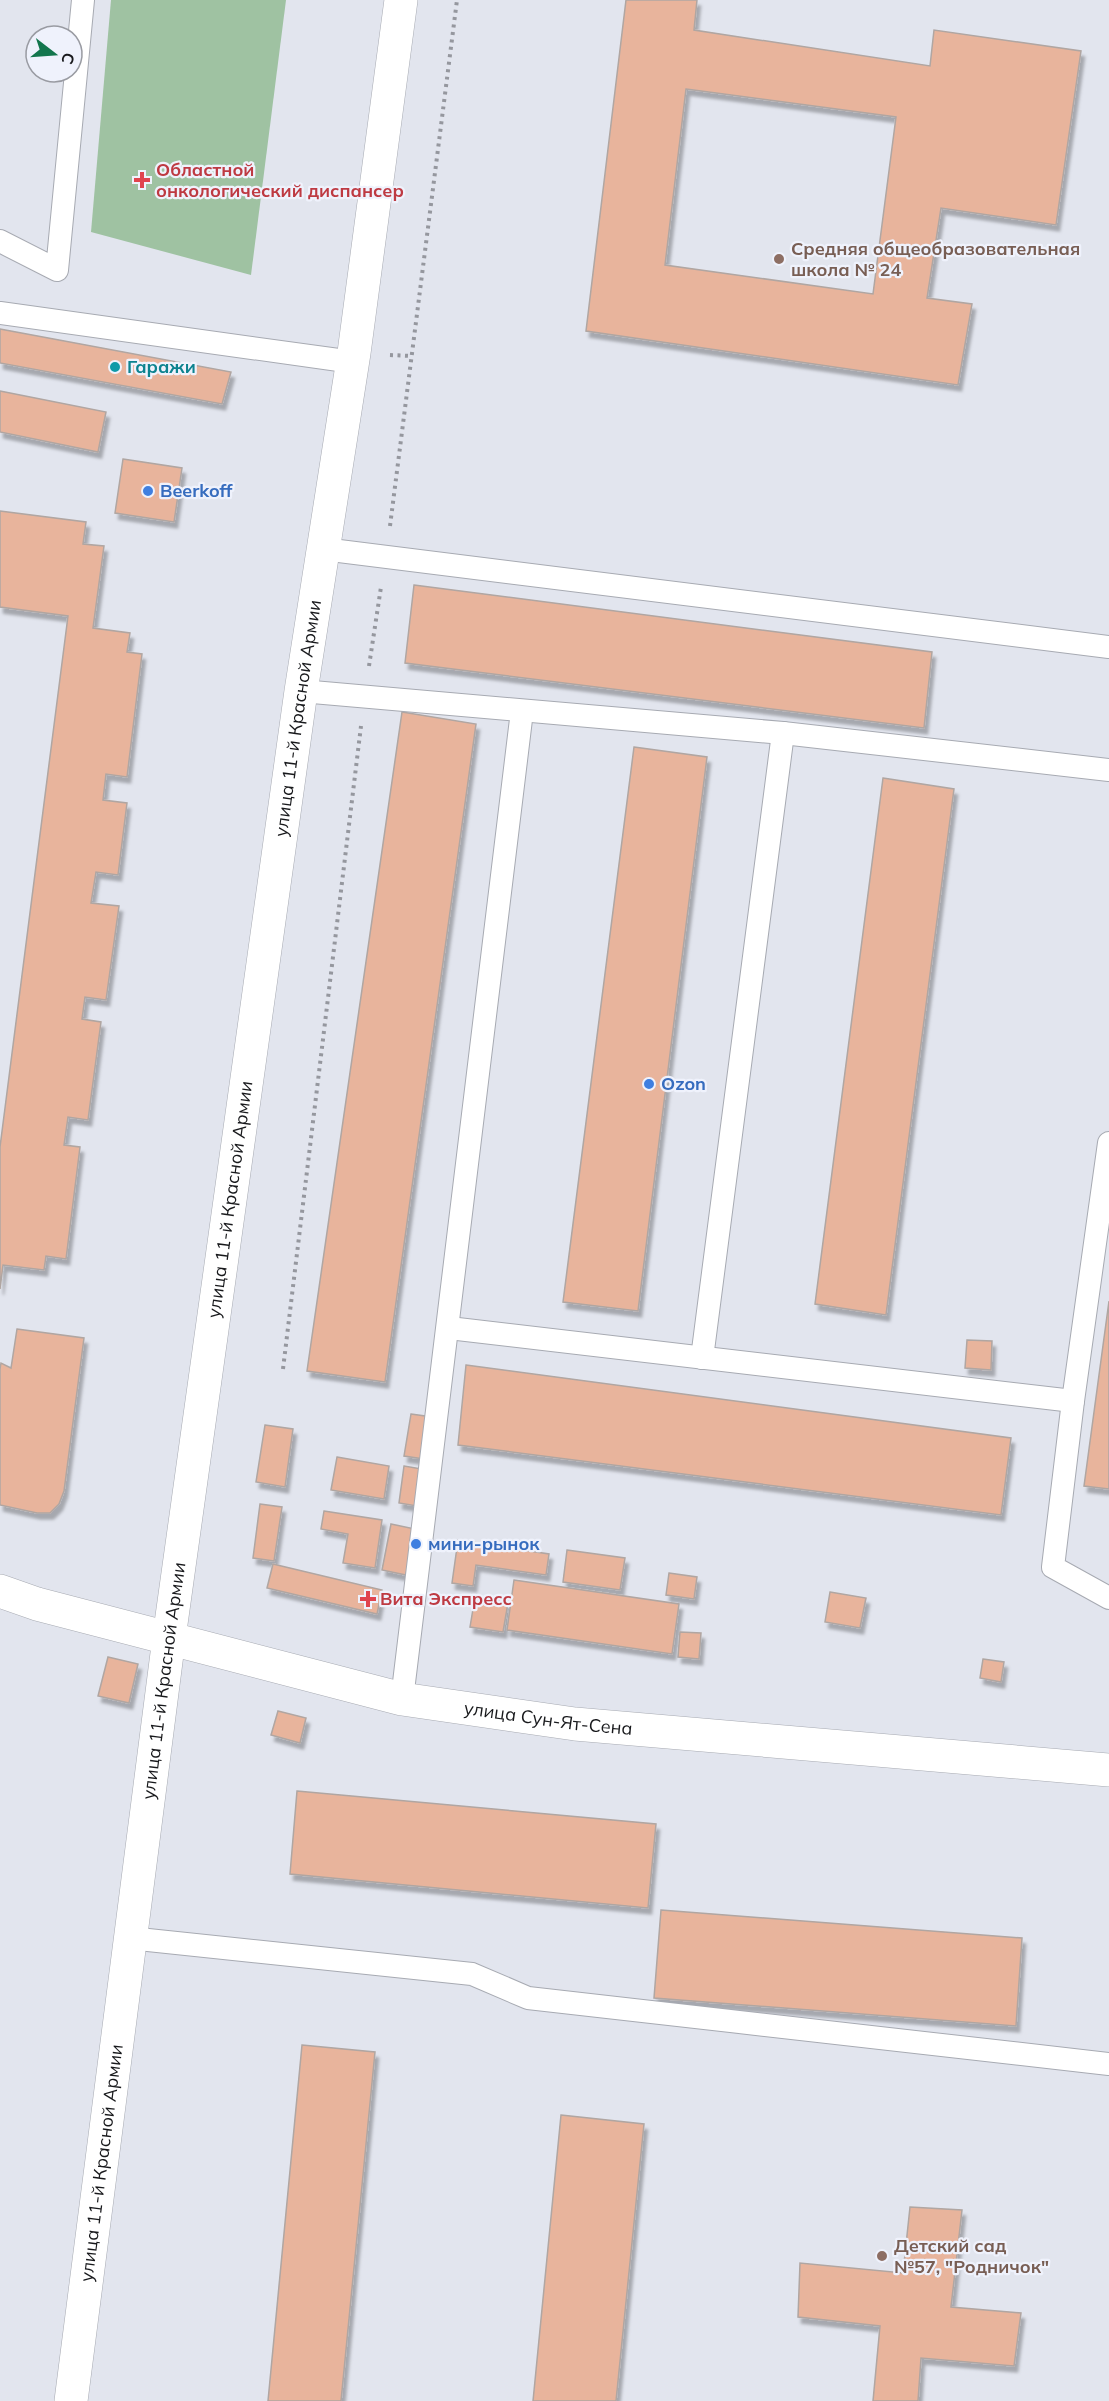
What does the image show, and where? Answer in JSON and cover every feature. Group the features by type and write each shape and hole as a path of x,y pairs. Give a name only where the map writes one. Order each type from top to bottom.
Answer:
{"street":[{"name":"улица 11-й Красной Армии","path":"71,2401 129,1938 170,1638 301,691 353,362 401,0"},
{"name":"улица Сун-Ят-Сена","path":"0,1591 37,1604 402,1699 575,1724 1109,1770"}],"lane":[{"path":"0,241 57,270 83,0"},
{"path":"0,313 353,362"},
{"path":"323,549 1109,646"},
{"path":"301,691 783,733 1109,770"},
{"path":"402,1699 449,1328 522,711"},
{"path":"702,1358 783,733"},
{"path":"1109,1143 1073,1401 1053,1567 1109,1598"},
{"path":"449,1328 1073,1401"},
{"path":"129,1938 472,1974 528,1998 1109,2064"}],"path":[{"path":"282,1369 365,696 386,557 456,0"}],"green space":[{"path":"111,0 286,0 251,275 91,232"}],"building":[{"path":"626,0 697,0 694,30 930,66 934,30 1081,51 1056,225 941,208 927,298 972,304 958,385 586,331","holes":["686,89 896,117 873,294 665,265"]},
{"name":"Гаражи","path":"0,329 231,372 222,404 0,363"},
{"path":"0,391 106,412 98,452 0,432"},
{"name":"Beerkoff","path":"123,459 182,468 174,522 115,513"},
{"path":"0,511 86,522 83,544 104,546 93,628 130,633 127,652 142,654 127,777 106,774 103,800 127,803 118,875 96,872 91,903 119,906 106,1000 85,997 82,1019 101,1022 88,1120 68,1117 64,1145 80,1147 66,1259 46,1256 44,1270 3,1265 0,1289 0,1147 68,616 0,607"},
{"path":"414,585 932,652 924,728 405,663"},
{"path":"402,712 476,724 385,1382 307,1371"},
{"path":"634,747 707,757 638,1311 563,1302"},
{"path":"883,778 954,789 886,1315 815,1304"},
{"path":"1109,1301 1109,1489 1084,1486"},
{"path":"17,1329 84,1338 64,1491 59,1504 50,1513 37,1513 0,1505 0,1369 1,1363 11,1368"},
{"path":"967,1340 992,1341 991,1370 965,1368"},
{"path":"466,1365 1011,1438 1001,1515 458,1445"},
{"path":"411,1414 432,1417 424,1459 404,1456"},
{"path":"265,1425 293,1429 285,1487 256,1482"},
{"path":"337,1457 389,1466 384,1499 331,1490"},
{"path":"404,1466 422,1469 417,1506 399,1503"},
{"path":"260,1504 282,1507 274,1561 253,1558"},
{"path":"324,1511 382,1520 375,1568 343,1563 348,1534 321,1529"},
{"path":"391,1524 415,1529 406,1575 382,1570"},
{"path":"458,1540 549,1554 546,1575 476,1565 473,1586 452,1583"},
{"path":"567,1550 625,1558 620,1590 563,1582"},
{"path":"273,1564 382,1590 377,1614 267,1588"},
{"path":"669,1573 697,1577 694,1599 666,1595"},
{"path":"514,1580 679,1604 672,1654 507,1630"},
{"path":"830,1592 866,1598 860,1628 825,1622"},
{"path":"475,1597 508,1603 503,1632 470,1627"},
{"path":"680,1632 701,1633 699,1659 678,1657"},
{"path":"108,1657 138,1664 129,1703 98,1696"},
{"path":"983,1659 1004,1662 1001,1682 980,1678"},
{"path":"278,1711 306,1718 300,1743 271,1735"},
{"path":"297,1791 656,1824 648,1908 290,1874"},
{"path":"661,1910 1022,1938 1016,2026 654,1998"},
{"path":"302,2045 375,2052 341,2401 268,2401"},
{"path":"561,2115 644,2124 616,2401 533,2401"},
{"path":"910,2207 962,2210 951,2307 1021,2313 1014,2366 921,2358 918,2401 873,2401 880,2326 798,2317 800,2263 903,2273"}],"place":[{"name":"Областной онкологический диспансер","path":"142,180"},
{"name":"Средняя общеобразовательная школа № 24","path":"779,259"},
{"name":"Гаражи","path":"115,367"},
{"name":"Beerkoff","path":"148,491"},
{"name":"Ozon","path":"649,1084"},
{"name":"мини-рынок","path":"416,1544"},
{"name":"Вита Экспресс","path":"368,1599"},
{"name":"Детский сад №57, \"Родничок\"","path":"882,2256"}]}
